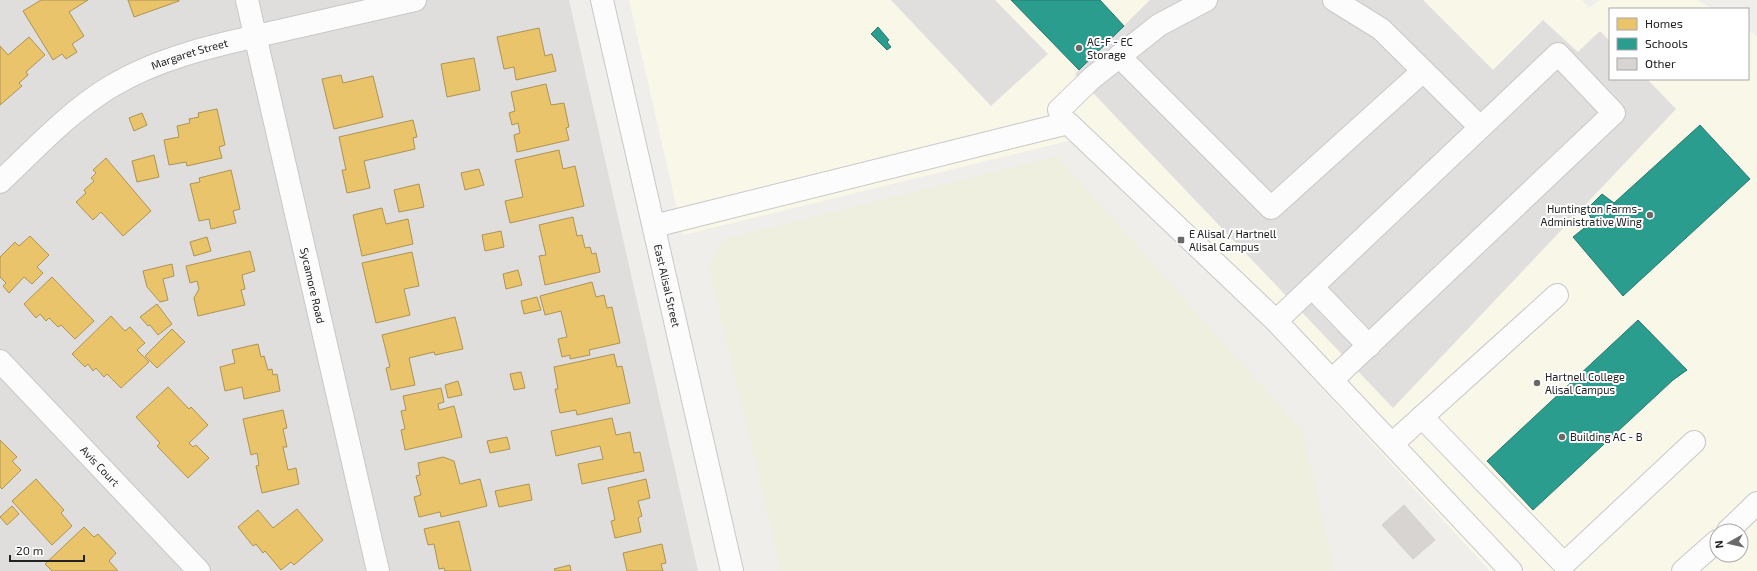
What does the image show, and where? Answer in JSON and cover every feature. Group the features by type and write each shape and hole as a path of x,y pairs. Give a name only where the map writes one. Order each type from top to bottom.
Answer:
{"street":[{"name":"Sycamore Road","path":"247,0 378,571"},
{"name":"Margaret Street","path":"0,182 71,116 109,87 135,73 173,58 255,36 415,0"},
{"name":"East Alisal Street","path":"602,0 732,571"},
{"path":"1059,110 1092,78 1159,25 1206,0"},
{"path":"1334,0 1381,29 1480,127"},
{"path":"1276,321 1558,54 1614,113 1332,380"},
{"path":"1119,56 1271,208 1423,71"},
{"path":"654,226 1068,123 1276,321 1512,571"},
{"path":"1312,287 1368,346"},
{"path":"1392,444 1557,295"},
{"name":"Avis Court","path":"0,361 199,571"},
{"path":"1422,417 1561,568 1694,442"},
{"path":"1736,523 1757,503"},
{"path":"1683,571 1709,548"}],"shaded area":[{"path":"0,0 569,0 698,571 0,571"},
{"name":"Hartnell College Alisal Campus","path":"629,0 1582,0 1589,8 1600,0 1697,0 1711,8 1609,8 1609,80 1749,80 1749,30 1757,37 1757,571 1490,571 1089,136 683,235"},
{"path":"891,0 995,0 1048,54 991,106"},
{"path":"1150,0 1423,0 1493,70 1543,20 1578,52 1600,31 1609,40 1609,80 1648,80 1676,109 1393,408 1075,74"}],"green space":[{"path":"1057,156 1303,432 1334,571 781,571 708,264 724,239"}],"building: Homes":[{"path":"41,0 88,0 69,12 84,36 72,44 77,52 66,59 62,54 53,60 23,11"},
{"path":"128,0 179,0 179,1 134,17"},
{"path":"539,28 545,56 552,54 556,71 516,80 514,67 504,69 497,37"},
{"path":"29,37 45,55 26,72 28,75 19,83 22,86 0,105 0,46 8,55"},
{"path":"474,58 480,90 447,97 441,64"},
{"path":"341,75 343,83 373,76 383,117 334,129 322,79"},
{"path":"546,84 551,105 564,103 569,127 566,128 569,140 517,152 514,135 520,133 518,123 512,125 509,113 515,111 511,92"},
{"path":"217,109 225,145 219,147 222,158 187,166 186,162 169,165 164,140 179,137 177,126 190,123 189,119 199,117 198,113"},
{"path":"142,113 147,125 134,131 129,118"},
{"path":"413,120 417,137 413,138 415,149 364,161 370,188 347,193 342,170 346,170 339,137"},
{"path":"559,150 563,169 575,166 584,206 510,223 505,201 523,197 515,160"},
{"path":"154,155 159,177 137,182 132,161"},
{"path":"106,158 151,211 123,236 101,212 93,220 76,202 86,193 84,190 94,181 91,178 96,173 93,170"},
{"path":"479,169 484,185 465,190 461,173"},
{"path":"231,170 240,209 233,211 236,223 211,229 209,219 199,221 190,184 200,182 199,178"},
{"path":"419,184 424,207 399,212 394,190"},
{"path":"382,208 386,224 408,219 413,244 362,256 353,215"},
{"path":"573,217 577,236 582,235 585,248 590,247 592,254 596,253 600,272 545,285 539,256 546,255 539,225"},
{"path":"501,231 504,247 485,251 482,235"},
{"path":"30,236 49,255 37,267 43,273 32,284 24,277 9,293 3,286 6,283 0,277 0,257 15,242 19,246"},
{"path":"207,237 211,251 194,256 190,242"},
{"path":"250,251 255,271 242,275 245,289 241,290 245,305 198,316 194,298 199,289 197,281 190,283 186,266"},
{"path":"412,252 419,286 404,289 410,315 376,323 362,263"},
{"path":"172,264 174,276 163,279 168,300 160,302 147,287 143,271"},
{"path":"518,270 522,285 506,289 503,274"},
{"path":"52,277 94,321 75,339 61,325 58,327 49,318 46,321 40,314 36,318 24,304"},
{"path":"592,282 596,297 604,295 607,308 612,307 620,343 589,350 590,355 570,359 570,355 562,357 558,339 567,337 561,311 545,315 540,296"},
{"path":"537,297 541,310 524,314 521,301"},
{"path":"157,304 172,324 158,335 150,325 148,326 140,317"},
{"path":"111,316 125,331 130,327 145,343 137,350 149,362 121,388 107,374 104,377 96,368 93,371 88,364 85,367 72,354"},
{"path":"455,317 463,349 435,355 434,352 409,358 415,385 391,390 386,368 390,367 382,335"},
{"path":"172,329 185,342 157,368 145,356"},
{"path":"258,344 261,357 264,356 268,370 272,369 273,375 277,374 280,391 244,399 242,387 225,391 220,367 235,363 232,350"},
{"path":"614,354 617,367 622,366 630,403 577,415 576,410 560,413 555,389 558,389 554,367"},
{"path":"521,372 525,388 514,390 510,374"},
{"path":"458,381 462,395 448,398 445,385"},
{"path":"168,387 189,409 191,407 208,425 189,443 193,447 196,445 209,458 188,478 157,446 160,443 136,417"},
{"path":"441,388 444,402 438,404 439,410 454,406 462,437 405,450 401,430 405,429 401,411 406,410 403,396"},
{"path":"283,410 287,428 283,429 287,447 283,447 288,470 296,468 299,484 262,493 256,466 259,465 257,453 251,455 243,419"},
{"path":"612,418 616,435 630,432 634,453 640,452 644,471 582,484 578,464 603,459 600,446 556,456 551,431"},
{"path":"507,437 510,449 490,453 487,441"},
{"path":"0,440 17,457 12,461 21,470 2,489 0,487"},
{"path":"443,457 454,461 460,484 480,479 487,506 441,517 440,512 419,517 414,497 421,495 416,476 420,475 418,463"},
{"path":"36,479 64,510 61,513 72,526 52,545 12,501"},
{"path":"646,479 650,498 638,501 642,516 638,518 641,532 615,538 611,521 615,520 608,488"},
{"path":"529,484 532,500 499,507 495,491"},
{"path":"12,506 19,514 7,525 0,517"},
{"path":"297,509 323,540 294,565 291,562 281,570 265,551 263,553 256,544 253,546 238,527 258,510 273,528"},
{"path":"459,521 471,571 445,571 444,568 439,569 434,544 428,545 424,529"},
{"path":"84,527 94,537 98,534 116,553 109,561 118,571 52,571 45,564"},
{"path":"662,544 666,563 661,564 663,571 627,571 623,553"},
{"path":"570,565 571,571 555,571 554,569"}],"building: Schools":[{"name":"AC-F - EC Storage","path":"1011,0 1100,0 1124,26 1079,70"},
{"path":"878,27 889,40 887,42 891,47 887,50 871,34"},
{"name":"Huntington Farms- Administrative Wing","path":"1700,125 1750,179 1623,296 1573,237 1593,221 1586,210 1602,194 1614,203"},
{"name":"Building AC - B","path":"1638,320 1687,370 1673,380 1533,510 1487,461"}],"building: Other":[{"path":"1404,505 1435,540 1413,559 1382,525"}],"place":[{"name":"AC-F - EC Storage","path":"1079,48"},
{"name":"Huntington Farms- Administrative Wing","path":"1650,215"},
{"name":"E Alisal / Hartnell Alisal Campus","path":"1181,240"},
{"name":"Hartnell College Alisal Campus","path":"1537,383"},
{"name":"Building AC - B","path":"1562,437"}]}
